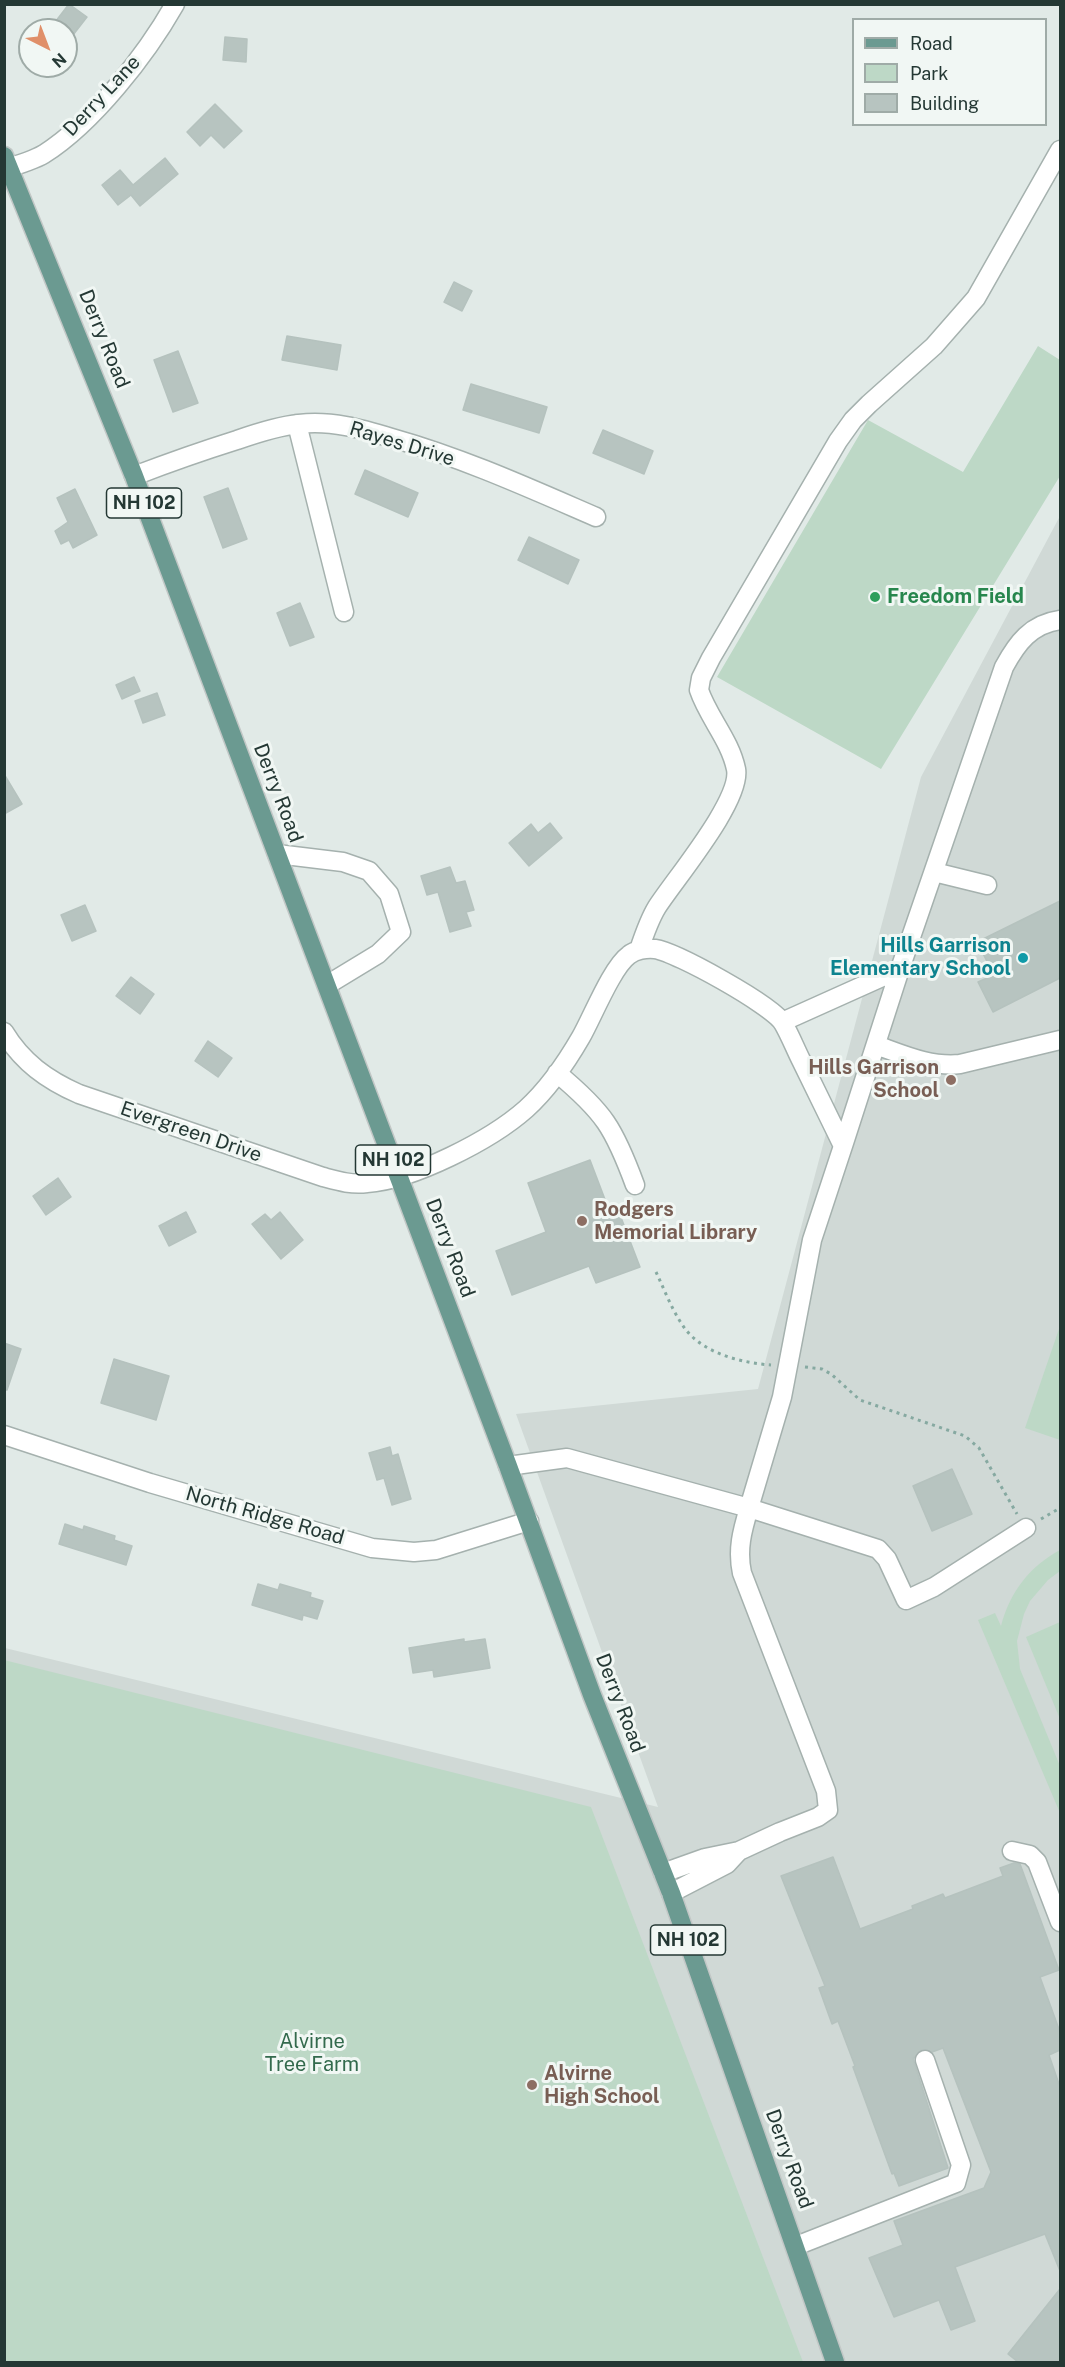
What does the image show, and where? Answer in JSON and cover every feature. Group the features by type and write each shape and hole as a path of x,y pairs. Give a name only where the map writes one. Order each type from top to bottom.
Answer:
{"main road":[{"name":"Derry Road","path":"6,164 134,476 400,1177 592,1695 671,1893 835,2362"}],"street":[{"name":"Derry Lane","path":"6,164 44,154 71,132 103,101 135,63 175,4"},
{"path":"843,1146 782,1022 765,1005 671,954 654,949 639,950 656,910 711,830 734,788 737,771 732,755 702,701 699,690 700,678 838,441 869,404 934,346 976,298 1060,150"},
{"name":"Rayes Drive","path":"134,476 250,436 297,424 318,423 357,428 419,446 519,483 596,518"},
{"path":"297,424 344,612"},
{"path":"663,1873 705,1858 739,1851 818,1817 828,1810 828,1800 742,1574 739,1556 740,1540 782,1397 812,1240 900,969 1004,667 1016,646 1028,632 1046,623 1060,620"},
{"path":"277,854 343,862 369,871 389,894 401,932 378,954 327,985"},
{"path":"934,872 987,885"},
{"name":"Evergreen Drive","path":"4,1032 24,1059 59,1086 345,1183 368,1183 400,1177 452,1154 506,1124 541,1094 581,1037 627,955 639,950"},
{"path":"782,1022 900,969"},
{"path":"876,1045 944,1066 1060,1040"},
{"path":"557,1073 585,1096 601,1113 614,1133 635,1185"},
{"name":"North Ridge Road","path":"4,1435 150,1483 372,1548 414,1552 436,1550 529,1521"},
{"path":"508,1466 567,1458 749,1508 878,1549 887,1558 906,1600 934,1587 1026,1528"},
{"path":"671,1893 727,1864 739,1851"},
{"path":"1012,1851 1030,1855 1037,1862 1060,1922"},
{"path":"796,2246 957,2183 961,2165 925,2060"}],"path":[{"path":"656,1272 686,1331 715,1352 754,1364 822,1369 839,1379 860,1400 965,1436 979,1448 1026,1528 1060,1508"}],"shaded area":[{"name":"Alvirne High School","path":"1060,516 1060,2362 5,2362 5,1648 658,1807 516,1414 758,1389 921,777"}],"green space":[{"name":"Freedom Field","path":"1038,346 1060,360 1060,476 881,769 717,677 868,420 963,472"},
{"path":"1060,1326 1060,1440 1025,1428"},
{"path":"1060,1550 1060,1571 1048,1580 1030,1601 1017,1641 1020,1669 1060,1766 1060,1813 978,1620 995,1613 1001,1626 1015,1591 1039,1564"},
{"path":"1060,1622 1060,1719 1026,1637"},
{"name":"Alvirne Tree Farm","path":"4,1660 591,1807 803,2362 5,2362"}],"building":[{"path":"69,4 87,17 78,29 78,18 58,18"},
{"path":"225,37 247,39 246,62 223,60"},
{"path":"215,104 242,131 224,148 211,135 200,146 187,132"},
{"path":"165,158 178,174 140,206 131,195 118,205 102,185 120,170 133,185"},
{"path":"454,282 472,291 462,311 444,302"},
{"path":"287,336 341,345 337,370 282,360"},
{"path":"178,351 198,403 173,412 154,360"},
{"path":"471,384 547,407 539,433 463,410"},
{"path":"603,430 653,451 644,474 593,453"},
{"path":"365,470 418,493 408,517 355,494"},
{"path":"228,488 247,539 223,548 204,497"},
{"path":"75,489 97,535 73,548 69,540 61,544 55,531 68,522 57,498"},
{"path":"529,537 579,560 568,584 518,560"},
{"path":"300,603 314,637 290,646 277,613"},
{"path":"134,677 140,691 122,699 116,685"},
{"path":"157,693 165,715 143,723 135,701"},
{"path":"4,774 22,804 4,814"},
{"path":"550,823 562,838 529,866 509,843 531,824 538,833"},
{"path":"450,867 456,883 465,881 474,910 466,912 471,926 450,932 438,892 427,895 421,876"},
{"name":"Hills Garrison Elementary School","path":"1060,901 1060,978 993,1012 978,982 994,975 977,942"},
{"path":"85,905 96,931 72,941 61,915"},
{"path":"131,977 154,994 140,1014 116,996"},
{"path":"208,1041 232,1058 218,1077 195,1061"},
{"name":"Rodgers Memorial Library","path":"590,1160 609,1210 617,1207 640,1267 596,1283 589,1266 512,1295 496,1251 546,1232 528,1183"},
{"path":"58,1178 71,1197 46,1215 33,1196"},
{"path":"186,1212 196,1232 169,1246 159,1226"},
{"path":"280,1212 303,1240 281,1259 252,1224 265,1214 271,1220"},
{"path":"4,1343 21,1349 7,1390 4,1390"},
{"path":"114,1359 169,1376 156,1420 101,1403"},
{"path":"390,1447 392,1456 398,1454 411,1499 392,1505 384,1478 377,1480 369,1453"},
{"path":"952,1469 972,1514 932,1531 913,1486"},
{"path":"65,1524 83,1530 84,1526 115,1536 114,1540 132,1546 126,1565 59,1544"},
{"path":"258,1584 278,1590 280,1584 311,1593 310,1597 323,1601 317,1619 303,1615 302,1620 252,1605"},
{"path":"464,1639 464,1642 485,1639 490,1668 434,1677 433,1670 413,1673 409,1648"},
{"path":"833,1857 860,1929 913,1909 912,1906 943,1894 945,1898 1003,1876 1000,1868 1014,1863 1020,1864 1059,1970 1040,1977 1060,2032 1060,2050 1049,2055 1060,2087 1060,2271 1045,2234 955,2267 975,2321 951,2330 939,2300 894,2317 869,2258 903,2245 894,2221 984,2188 991,2172 943,2048 932,2052 921,2050 913,2059 948,2168 899,2186 894,2173 892,2174 838,2021 832,2024 819,1988 825,1986 781,1876"},
{"path":"1060,2289 1060,2362 1018,2362 1008,2354"}],"place":[{"name":"Freedom Field","path":"875,597"},
{"name":"Hills Garrison Elementary School","path":"1023,958"},
{"name":"Hills Garrison School","path":"951,1080"},
{"name":"Rodgers Memorial Library","path":"582,1221"},
{"name":"Alvirne High School","path":"532,2085"}]}
